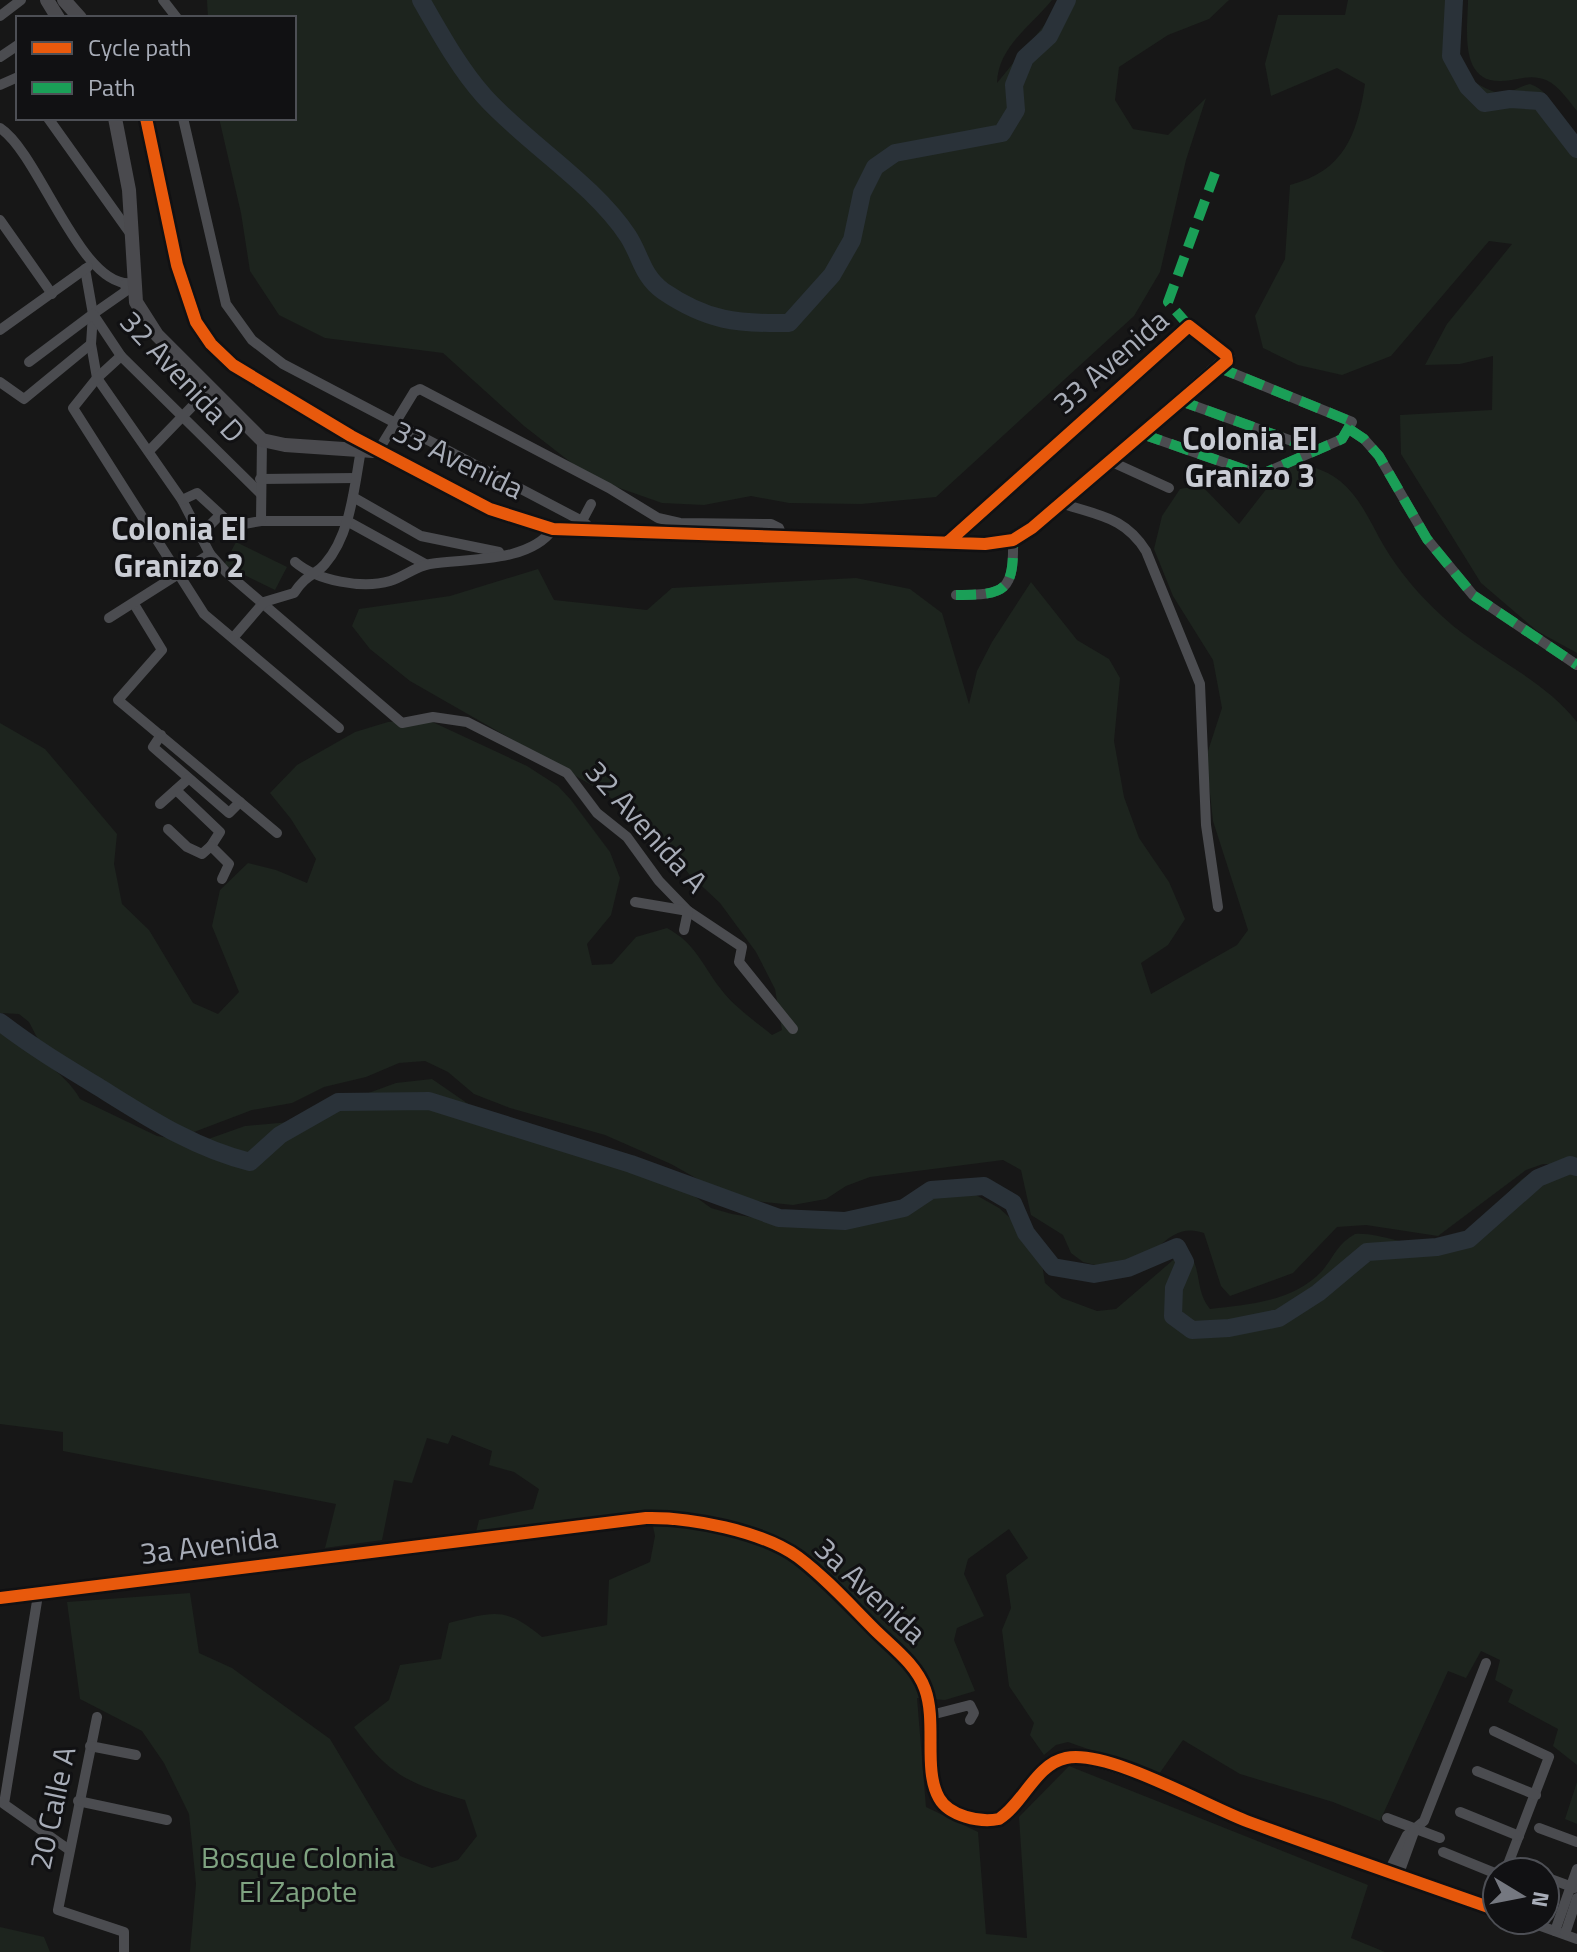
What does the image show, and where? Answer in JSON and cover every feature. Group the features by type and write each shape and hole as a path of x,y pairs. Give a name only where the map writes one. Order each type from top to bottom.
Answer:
{"street":[{"path":"0,16 21,0"},
{"path":"64,0 78,16"},
{"path":"49,120 131,234"},
{"path":"93,314 126,291 129,284 129,190 115,120"},
{"name":"33 Avenida","path":"146,120 177,265 196,322 233,365 352,445"},
{"path":"183,120 226,304 252,340 283,364 595,530"},
{"name":"32 Avenida D","path":"0,128 89,266 116,283 129,284"},
{"path":"0,220 52,294"},
{"path":"0,330 89,266"},
{"path":"89,266 93,314 91,344 97,378"},
{"path":"129,284 136,302 157,335 262,440 261,521"},
{"name":"32 Avenida D","path":"29,362 93,314 121,356 261,494"},
{"name":"33 Avenida","path":"948,542 1189,326 1224,363"},
{"path":"0,382 24,399 91,344"},
{"path":"121,356 73,405 176,574 204,614 339,728"},
{"path":"956,595 994,593 1008,583 1014,573 1013,540 1064,504 1178,400 1224,363 1351,419 1342,439 1260,475 1142,434"},
{"name":"32 Avenida A","path":"97,378 182,500 202,533 210,554 226,572 402,723 433,717 467,722 567,773 597,813 627,837 659,881 688,911 742,947 738,960 793,1029"},
{"path":"149,451 209,389"},
{"path":"378,451 414,392 420,389 609,488 658,518 680,523 771,524 779,528 783,538"},
{"path":"1178,400 1317,450"},
{"path":"1349,429 1364,439 1379,456 1427,539 1473,595 1577,665"},
{"name":"33 Avenida","path":"262,440 285,445 352,445 378,451 490,509 553,529 948,542 1013,540"},
{"path":"233,638 264,602 294,593 309,573 325,565 347,521 353,497 356,478 352,445"},
{"path":"1112,462 1169,488"},
{"path":"260,479 356,478"},
{"path":"182,500 197,493 233,526 261,521 347,521 425,564"},
{"path":"353,497 421,536 505,554"},
{"path":"582,521 591,504"},
{"path":"1064,504 1114,520 1135,533 1200,684 1206,825 1218,907"},
{"path":"202,533 220,515"},
{"path":"295,562 309,573 349,583 387,582 425,564 505,554 543,542 553,529"},
{"path":"109,618 210,554"},
{"path":"134,604 162,650 117,698 277,833"},
{"path":"161,735 153,747 188,779 229,813 240,802"},
{"path":"160,804 188,779"},
{"path":"168,829 179,842 202,854 220,835 219,829 176,790"},
{"path":"211,846 229,864 222,879"},
{"path":"635,902 688,911 684,930"},
{"path":"734,974 742,964"},
{"name":"3a Avenida","path":"0,1598 646,1518 687,1520 765,1541 797,1556 909,1662 925,1689 931,1715 936,1791 943,1804 961,1814 989,1821 999,1819 1054,1763 1069,1757 1081,1758 1130,1770 1245,1820 1481,1904"},
{"path":"38,1595 4,1804 68,1849"},
{"path":"1393,1874 1407,1835 1424,1821 1486,1663"},
{"path":"931,1715 970,1705 974,1713 970,1720"},
{"name":"20 Calle A","path":"97,1717 58,1910 124,1932 124,1952"},
{"path":"1494,1731 1549,1757 1511,1856"},
{"path":"90,1746 136,1755"},
{"path":"1477,1771 1536,1795"},
{"path":"78,1801 167,1820"},
{"path":"1460,1812 1519,1836"},
{"path":"1387,1818 1440,1838"},
{"path":"1539,1828 1577,1842"},
{"path":"1443,1852 1481,1867"},
{"path":"1567,1935 1577,1869"},
{"path":"1567,1935 1577,1898"},
{"path":"1567,1935 1577,1912"}],"green space":[{"path":"207,0 1052,0 1009,48 1003,58 997,83 1065,0 1229,0 1209,19 1168,35 1119,67 1115,100 1133,129 1168,135 1206,98 1186,160 1160,272 1134,316 936,497 861,504 789,503 751,496 704,505 662,503 591,478 524,426 443,353 325,338 279,315 250,271 241,213 219,120 296,120 296,16 208,16"},
{"path":"1348,0 1451,0 1447,36 1451,57 1457,67 1476,83 1494,92 1506,93 1530,84 1539,89 1556,110 1570,147 1577,151 1577,653 1537,631 1481,583 1401,454 1400,415 1492,410 1493,356 1460,364 1425,365 1447,324 1512,244 1489,241 1391,356 1342,375 1298,365 1263,348 1255,316 1285,259 1290,185 1323,170 1345,148 1358,119 1365,84 1337,68 1271,96 1265,64 1278,15 1345,15"},
{"path":"1468,0 1577,0 1577,111 1546,80 1529,77 1502,81 1488,79 1478,73 1468,51"},
{"path":"1289,460 1322,470 1340,481 1360,503 1397,566 1426,601 1459,631 1547,692 1577,722 1577,1164 1543,1164 1526,1170 1438,1236 1366,1225 1337,1227 1293,1273 1230,1296 1221,1286 1204,1233 1192,1230 1172,1236 1127,1273 1083,1262 1071,1253 1063,1235 1031,1215 1021,1170 1003,1160 870,1177 846,1186 826,1199 793,1205 745,1200 717,1190 671,1164 605,1135 510,1108 474,1094 448,1072 425,1061 399,1063 366,1077 324,1087 292,1103 252,1110 194,1132 176,1130 159,1125 82,1083 43,1049 29,1022 19,1014 0,1013 0,723 45,749 117,834 114,864 122,904 149,930 193,1003 218,1014 239,992 212,926 220,890 248,863 307,883 316,859 270,793 297,765 355,732 388,722 426,719 527,766 558,786 610,852 620,878 611,915 587,944 592,965 612,964 636,937 667,928 692,947 725,995 738,1007 772,1035 782,1030 775,989 756,952 720,903 689,874 660,834 600,790 410,681 370,649 352,626 359,609 450,596 538,569 554,600 647,610 672,588 856,578 910,589 942,613 969,704 977,671 1031,582 1077,640 1109,659 1120,678 1114,741 1124,797 1139,838 1169,882 1185,919 1168,945 1141,963 1151,994 1237,945 1248,930 1213,821 1206,757 1222,708 1213,660 1173,596 1154,549 1162,516 1180,489 1201,485 1239,524"},
{"path":"236,542 287,567 275,590 224,565"},
{"name":"Bosque Colonia El Zapote","path":"0,1020 19,1026 31,1048 80,1099 157,1136 197,1143 245,1126 301,1121 316,1112 396,1083 432,1079 477,1110 543,1140 644,1170 679,1185 711,1208 732,1214 804,1226 836,1223 867,1208 936,1191 976,1195 999,1208 1039,1244 1045,1283 1062,1298 1097,1311 1116,1309 1179,1255 1189,1253 1196,1266 1202,1295 1210,1309 1270,1300 1311,1281 1340,1246 1355,1234 1425,1246 1448,1244 1475,1228 1528,1175 1549,1168 1577,1173 1577,1765 1553,1746 1558,1729 1508,1702 1513,1690 1495,1680 1500,1660 1481,1651 1466,1678 1448,1671 1380,1821 1333,1802 1240,1774 1183,1740 1159,1774 1068,1742 1056,1745 1044,1755 1030,1735 1034,1723 1009,1686 1002,1630 1011,1608 1006,1575 1028,1558 1009,1529 968,1559 964,1574 984,1616 957,1628 954,1640 975,1691 945,1700 917,1698 926,1807 978,1832 986,1934 1027,1938 1019,1817 1069,1766 1368,1885 1351,1938 1385,1952 190,1952 196,1884 189,1814 164,1763 142,1731 80,1699 67,1602 190,1593 199,1653 232,1668 330,1739 400,1856 432,1868 458,1860 477,1836 465,1800 402,1776 379,1757 354,1727 389,1700 400,1665 441,1659 449,1623 498,1614 518,1620 542,1637 607,1625 609,1580 650,1562 655,1536 651,1517 488,1536 476,1532 479,1520 533,1509 539,1489 514,1472 489,1465 492,1451 452,1435 448,1444 427,1438 412,1483 394,1480 382,1540 325,1548 336,1504 63,1451 63,1432 0,1424"},
{"path":"1577,1782 1577,1824 1565,1819"},
{"path":"0,1927 44,1937 50,1952 0,1952"}],"waterway":[{"path":"421,0 450,50 484,96 596,198 628,236 656,285 708,315 770,323 789,323 832,275 852,240 862,193 875,167 895,153 1002,133 1016,110 1014,85 1025,58 1049,36 1067,0"},
{"path":"1454,0 1451,56 1468,87 1484,103 1510,99 1540,101 1577,149"},
{"path":"0,1022 60,1063 171,1130 209,1149 250,1162 280,1135 338,1102 429,1101 631,1164 779,1218 845,1221 904,1208 931,1190 984,1186 1013,1203 1026,1233 1053,1267 1094,1274 1128,1268 1177,1247 1185,1262 1174,1288 1173,1316 1192,1330 1229,1328 1279,1318 1318,1293 1367,1252 1437,1247 1469,1239 1538,1178 1570,1165 1577,1167"}],"marked path":[{"path":"1189,326 1168,302 1215,173"},
{"path":"1142,434 1260,475 1342,439 1352,422 1220,368"},
{"path":"1178,400 1317,450"},
{"path":"1349,429 1364,439 1379,456 1427,539 1473,595 1577,665"},
{"path":"956,595 986,594 1004,587 1012,570 1013,540"}],"cycle path":[{"path":"146,120 177,265 196,322 211,344 233,365 351,436 490,509 553,529 985,544 1013,540 1032,528 1227,361 1226,355 1189,326 948,542"},
{"path":"0,1598 646,1518 725,1527 765,1540 798,1557 910,1664 921,1680 928,1702 934,1787 944,1804 957,1814 974,1819 999,1819 1046,1768 1066,1758 1084,1758 1131,1770 1249,1822 1481,1904"}],"district":[{"name":"Colonia El Granizo 3","path":"1250,458"},
{"name":"Colonia El Granizo 2","path":"179,548"}]}
